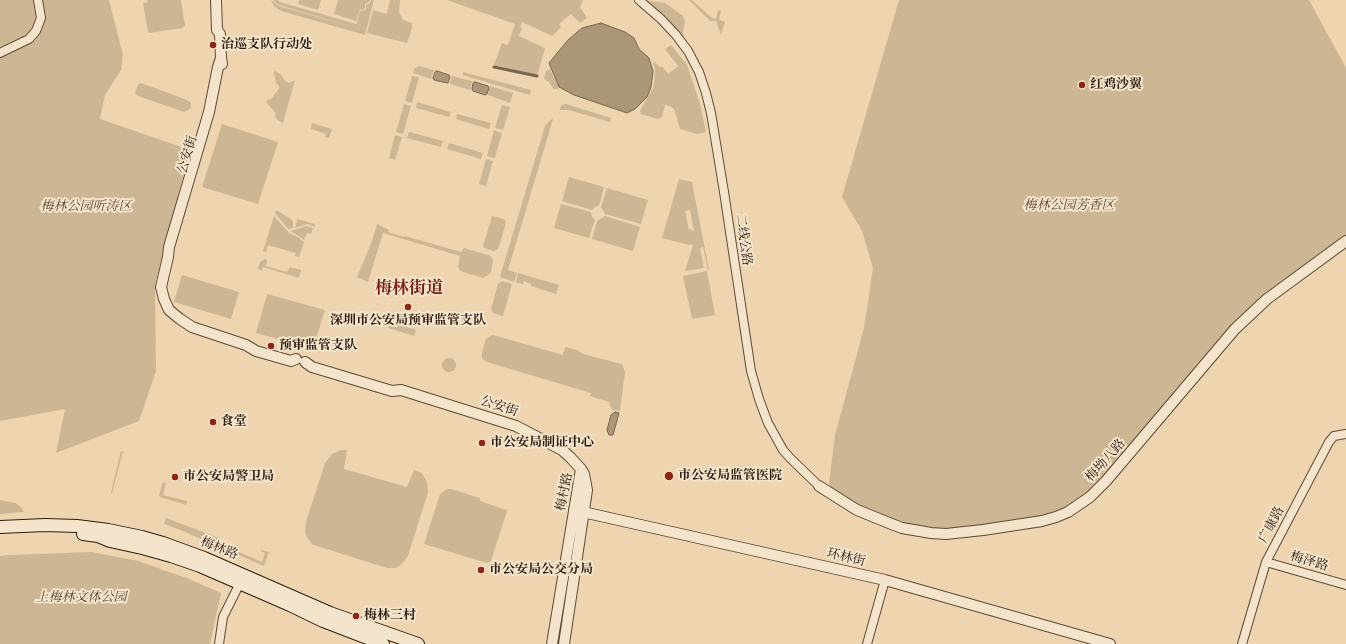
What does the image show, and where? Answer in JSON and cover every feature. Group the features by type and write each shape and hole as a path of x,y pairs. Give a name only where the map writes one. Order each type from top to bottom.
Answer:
{"main road":[{"name":"梅林路","path":"0,528 40,525 77,526 108,530 156,541 204,558 330,613 418,644"},
{"name":"梅林路","path":"0,536 29,533 62,533 98,536 110,541 171,556 200,566 323,621 383,644"}],"street":[{"path":"0,53 29,39 36,31 41,18 38,0"},
{"name":"公安街","path":"216,0 217,30 220,34"},
{"name":"公安街","path":"222,0 222,30 220,34 223,67 220,87 214,113 174,248 168,257 161,287 169,310 192,327 246,345 256,351 291,361 300,361 312,367 392,391 398,389 516,426 562,450 582,469"},
{"name":"二线公路","path":"639,0 661,19 688,51 706,93 711,113 724,192 750,371 758,399 768,423 783,450 819,486"},
{"name":"梅坳八路","path":"819,486 857,510 902,528 931,533 946,534 1042,521 1068,512 1090,497 1106,482 1235,329 1267,299 1346,241"},
{"name":"广康路","path":"1242,644 1266,562 1329,442 1334,436 1346,434"},
{"name":"梅村路","path":"552,644 582,469"},
{"name":"梅村路","path":"564,644 587,490 582,469"},
{"name":"环林街","path":"574,510 885,580 1110,644"},
{"name":"梅泽路","path":"1266,562 1346,585"},
{"path":"867,644 885,580"},
{"path":"219,644 223,617 240,583"}],"green space":[{"name":"梅林公园听涛区","path":"0,0 109,0 123,55 121,70 105,95 100,119 190,150 155,284 156,371 139,421 56,453 65,409 0,421"},
{"path":"147,0 181,0 185,26 182,28 150,33 148,32 143,3 148,2"},
{"path":"271,0 279,6 366,31 365,35 281,11 274,6"},
{"path":"273,0 278,0 280,2 356,24 360,11 366,10 366,5 370,3 371,0 374,0 366,31 279,5"},
{"path":"299,0 321,0 318,10 298,4"},
{"path":"338,0 370,0 365,4 365,9 360,10 361,6 356,21 334,14"},
{"path":"390,0 400,0 399,12 403,20 412,23 412,29 407,43 367,33 373,10 387,14"},
{"path":"447,0 583,0 580,7 587,18 580,23 571,14 559,24 561,27 552,36 522,22 520,27 522,28 519,36 545,48 537,76 494,65 502,43 508,45 515,24"},
{"path":"643,0 665,3 683,16 685,21 684,36 682,36"},
{"path":"689,0 692,0 711,17 716,19 718,10 721,11 719,20 725,22 721,35 716,21 710,21"},
{"name":"梅林公园芳香区","path":"899,0 1309,0 1346,68 1346,241 1267,299 1132,452 1068,512 983,530 916,531 839,499 829,484 835,435 864,328 873,268 862,231 842,197"},
{"path":"671,45 687,65 700,104 706,132 697,134 680,129 674,109 670,106 665,105 662,117 658,119 641,114 640,111 654,86 655,69 653,63 655,62 660,68 662,66 668,74 678,66 665,49"},
{"path":"419,66 434,70 431,79 413,73 414,69"},
{"path":"550,69 559,88 558,89 553,89 549,82 544,79 546,71"},
{"path":"275,71 289,83 295,80 283,123 276,119 275,112 266,102 267,100 271,99 279,89 279,86 276,83"},
{"path":"463,72 531,90 530,95 462,75"},
{"path":"412,76 419,77 412,103 405,101"},
{"path":"452,76 472,81 470,90 450,84"},
{"path":"141,83 185,99 191,103 191,108 185,112 138,96 135,93 138,85"},
{"path":"490,86 513,93 510,103 488,95"},
{"path":"417,102 451,112 449,117 416,108"},
{"path":"404,104 411,106 403,134 396,132"},
{"path":"566,104 611,118 610,122 569,110 560,110 561,105"},
{"path":"502,105 510,107 503,130 495,128"},
{"path":"457,114 491,123 489,129 456,119"},
{"path":"553,119 508,270 517,273 514,282 500,277 545,126 550,120"},
{"path":"312,123 332,129 329,138 325,137 326,134 311,129"},
{"path":"222,124 278,142 258,204 202,187"},
{"path":"494,130 502,133 495,158 487,156"},
{"path":"409,132 443,141 441,147 407,138"},
{"path":"395,135 402,137 395,160 389,158"},
{"path":"449,143 483,153 481,159 447,149"},
{"path":"486,159 493,161 486,186 479,184"},
{"path":"569,177 604,187 599,206 592,210 562,201"},
{"path":"679,179 692,182 709,270 703,247 700,248 704,268 685,271 693,245 662,238","holes":["690,210 694,231 692,231 692,229 689,230 685,211"]},
{"path":"607,188 648,200 641,224 605,214 601,207"},
{"path":"561,204 591,212 592,217 595,220 589,238 554,228"},
{"path":"276,210 293,221 293,228 288,229 275,213"},
{"path":"274,216 289,233 298,237 304,242 299,257 295,256 296,253 268,245 266,252 263,251"},
{"path":"492,216 504,219 506,222 499,247 494,251 484,248 483,246"},
{"path":"605,216 640,227 633,251 592,239 597,221"},
{"path":"297,219 315,224 315,227 307,224 295,228"},
{"path":"377,224 389,230 388,232 404,237 405,236 461,252 464,248 491,256 493,262 491,272 483,278 460,271 458,267 460,256 383,233 368,282 357,277 372,241"},
{"path":"306,226 313,228 311,234 307,233 304,240 291,231"},
{"path":"265,259 267,260 266,266 287,272 290,267 301,270 299,278 263,267 262,270 259,270 258,268 260,262"},
{"path":"707,271 715,315 692,319 683,276"},
{"path":"518,273 559,285 556,294 531,286 531,284 524,281 523,284 516,282"},
{"path":"182,275 239,292 231,319 174,302"},
{"path":"502,281 512,284 503,316 493,313 491,309 498,284"},
{"path":"267,294 325,310 313,349 256,333"},
{"path":"390,322 416,330 414,336 388,328"},
{"path":"493,335 563,355 565,347 577,350 583,354 622,364 625,372 620,411 612,410 609,402 590,396 591,393 483,360 482,352 486,339"},
{"path":"449,358 454,360 456,365 454,370 449,372 444,370 442,365 444,360"},
{"path":"341,450 347,450 344,469 407,487 414,470 422,473 427,482 428,492 408,556 401,565 395,568 387,568 317,546 312,544 307,537 305,531 306,522 325,463 332,454"},
{"path":"121,451 123,451 112,494 111,493"},
{"path":"163,482 166,483 163,495 187,501 186,505 160,497 159,495"},
{"path":"447,489 480,498 480,501 509,511 507,511 490,564 424,544 440,494"},
{"path":"0,500 15,503 20,506 24,512 0,514"},
{"path":"166,518 214,536 218,538 225,546 262,562 265,553 260,551 269,552 264,566 164,524"},
{"name":"上梅林文体公园","path":"91,552 139,561 187,578 221,593 210,644 0,644 0,556"}],"shaded area":[{"path":"601,23 625,32 634,38 639,49 649,58 653,71 651,87 647,97 635,109 627,113 574,95 559,87 549,63 568,40 582,28"},
{"path":"437,71 449,75 450,77 448,83 434,80 433,78 435,72"},
{"path":"475,82 488,86 489,88 487,94 485,95 473,91 473,83"},
{"path":"615,412 619,413 613,435 609,435 607,430 611,415"}],"waterway":[{"path":"494,67 537,76"}],"place":[{"name":"治巡支队行动处","path":"213,45"},
{"name":"红鸡沙翼","path":"1082,85"},
{"name":"深圳市公安局预审监管支队","path":"408,307"},
{"name":"预审监管支队","path":"271,346"},
{"name":"食堂","path":"213,422"},
{"name":"市公安局制证中心","path":"482,443"},
{"name":"市公安局监管医院","path":"669,476"},
{"name":"市公安局警卫局","path":"175,477"},
{"name":"市公安局公交分局","path":"481,570"},
{"name":"梅林三村","path":"356,616"}],"district":[{"name":"梅林街道","path":"409,289"}]}
